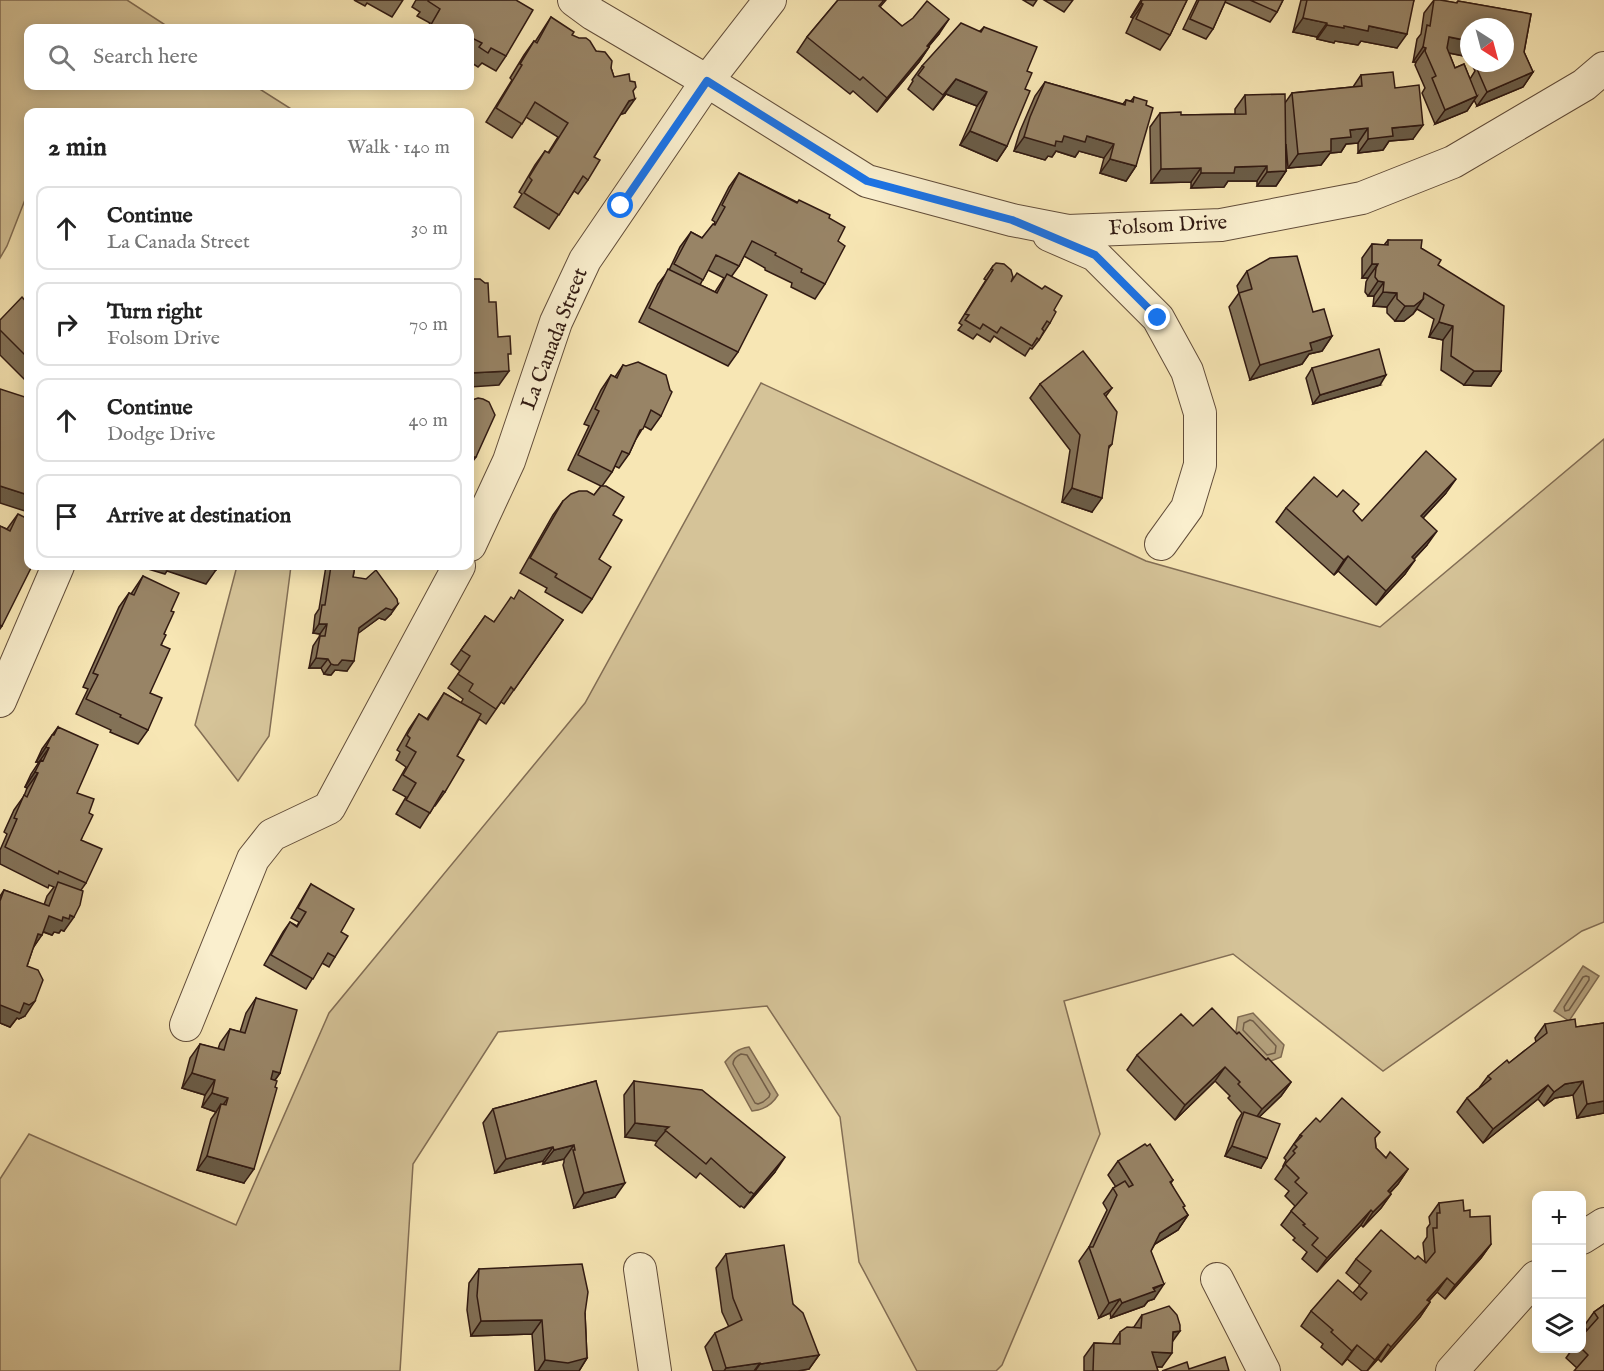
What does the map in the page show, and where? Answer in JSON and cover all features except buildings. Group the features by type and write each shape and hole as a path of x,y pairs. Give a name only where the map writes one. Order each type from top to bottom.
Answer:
{"street":[{"name":"Folsom Drive","path":"574,0 593,14 707,81 867,181 1012,220 1068,231 1221,225 1362,198 1454,162 1584,85 1604,68"},
{"name":"La Canada Street","path":"474,536 509,461 556,322 585,260 707,81 770,0"},
{"path":"1012,220 1095,255 1158,318 1187,370 1200,413 1200,465 1187,508 1161,544"},
{"path":"0,701 56,570"},
{"path":"186,1025 253,859 272,835 329,808 457,570"},
{"path":"1586,1235 1604,1224"},
{"path":"640,1269 655,1371"},
{"path":"1217,1279 1264,1371"},
{"path":"1452,1371 1532,1281"}],"shaded area":[{"path":"0,0 127,0 164,24 24,24 24,90 261,90 290,108 24,108 24,202 0,258"},
{"path":"761,383 1146,561 1380,627 1604,439 1604,922 1582,931 1383,1071 1233,954 1064,1001 1100,1134 1002,1365 996,1371 917,1371 859,1262 840,1117 767,1006 498,1032 413,1164 400,1371 0,1371 0,1179 29,1134 236,1225 329,1013 585,703"},
{"path":"236,570 290,570 269,736 238,781 195,725"}],"water":[{"path":"1583,966 1599,976 1569,1021 1554,1011"},
{"path":"1253,1013 1284,1045 1281,1057 1266,1063 1236,1031 1238,1017"},
{"path":"749,1047 778,1095 767,1106 752,1111 725,1062 736,1052"}],"route":[{"path":"621,206 707,81 867,181 1012,220 1095,255 1158,318"}]}
